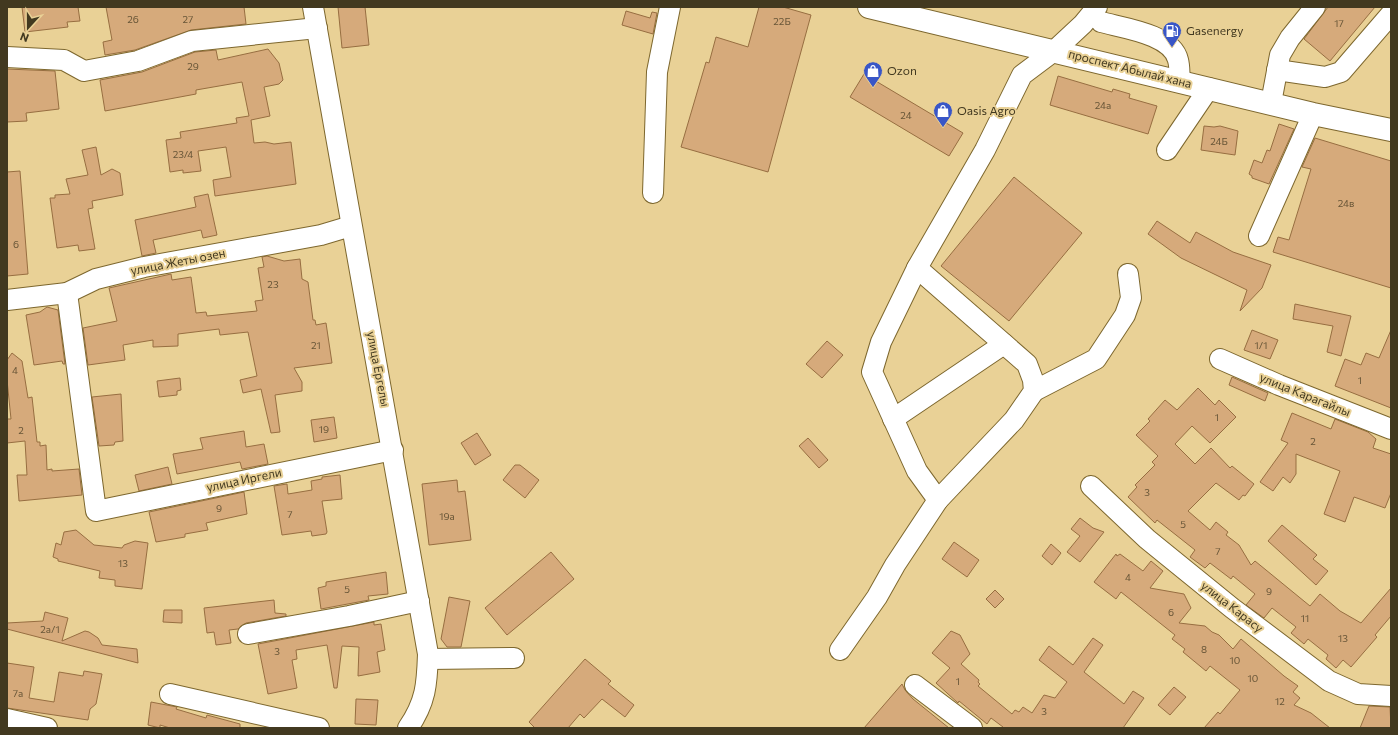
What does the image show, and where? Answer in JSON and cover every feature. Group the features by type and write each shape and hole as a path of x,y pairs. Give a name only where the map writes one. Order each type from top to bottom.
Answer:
{"main road":[{"name":"проспект Абылай хана","path":"882,9 1313,114 1391,130"}],"street":[{"name":"улица Ергелы","path":"313,7 351,226 393,450 428,659 428,684 418,715 408,728"},
{"path":"653,193 657,72 670,7"},
{"path":"1271,104 1280,55 1290,38 1315,7"},
{"path":"1277,70 1325,78 1341,72 1391,14"},
{"path":"938,500 917,472 872,372 881,342 916,268 985,150 1022,75 1054,51 1084,24 1099,15 1151,35 1168,44 1178,59 1180,81"},
{"path":"7,57 64,60 84,71 138,61 192,41 317,28"},
{"path":"1167,150 1209,88"},
{"path":"1259,236 1313,114"},
{"name":"улица Жеты озен","path":"7,300 67,293 96,279 144,267 321,235 351,226"},
{"path":"916,268 1027,364 1033,380 1034,391"},
{"path":"840,650 877,597 895,564 938,500 1014,420 1034,391 1096,359 1125,315 1131,298 1128,274"},
{"name":"улица Иргели","path":"67,293 96,511 393,450"},
{"path":"893,419 1004,344"},
{"name":"улица Карагайлы","path":"1220,358 1279,385 1391,429"},
{"name":"улица Карасу","path":"1091,486 1147,540 1232,608 1329,681 1358,694 1391,696"},
{"path":"248,634 349,616 419,601"},
{"path":"428,659 514,658"},
{"path":"915,685 972,728"},
{"path":"170,694 319,728"},
{"path":"7,719 48,728"}],"building":[{"path":"22,7 78,7 80,21 67,22 68,27 25,32"},
{"path":"106,7 244,7 246,24 191,30 135,50 105,55 103,42 112,40"},
{"path":"338,7 365,7 369,45 342,48"},
{"path":"759,7 783,7 811,15 768,172 681,147 706,62 709,63 716,37 748,47"},
{"path":"1328,7 1375,7 1330,61 1304,39"},
{"path":"626,11 650,18 652,12 657,13 653,34 622,25"},
{"path":"268,49 279,63 283,80 279,84 264,87 270,116 251,120 254,143 265,142 274,144 291,142 296,184 215,196 213,180 231,177 226,147 198,151 201,171 183,173 183,170 170,172 166,140 181,138 180,132 237,123 236,118 249,116 242,82 196,90 196,94 105,111 100,80 142,72 195,52 216,50 218,60"},
{"path":"7,69 55,71 59,109 26,113 27,121 7,122"},
{"path":"864,74 963,133 949,156 850,97"},
{"path":"1058,76 1112,92 1113,89 1130,94 1129,98 1157,106 1148,134 1050,105"},
{"path":"1279,124 1294,129 1269,184 1252,178 1249,174 1254,160 1262,163 1267,150 1270,151"},
{"path":"1204,126 1220,126 1238,131 1235,155 1201,150"},
{"path":"1315,138 1391,161 1391,288 1273,252 1278,237 1289,240 1311,169 1302,167"},
{"path":"96,147 101,175 112,169 120,173 123,195 92,201 93,208 88,209 95,249 79,251 78,245 57,248 50,198 55,198 55,195 70,194 66,179 88,175 82,150"},
{"path":"20,171 28,274 7,276 7,172"},
{"path":"1014,177 1082,233 1009,321 941,266"},
{"path":"208,194 217,235 203,238 201,230 153,240 156,253 142,256 135,220 196,207 194,197"},
{"path":"1157,221 1190,243 1196,232 1233,252 1271,265 1262,288 1240,311 1247,290 1181,258 1148,234"},
{"path":"267,256 284,261 300,259 302,279 308,282 313,320 315,320 316,325 326,323 332,363 294,368 302,382 302,391 275,395 280,432 271,433 261,389 243,393 240,380 257,376 248,332 220,335 219,329 178,334 178,346 153,347 153,340 123,345 125,360 88,365 83,328 117,321 109,288 171,274 172,280 191,277 196,313 206,312 207,316 257,311 255,301 263,300 258,268 264,267 262,257"},
{"path":"1295,304 1351,316 1341,356 1327,352 1333,326 1293,319"},
{"path":"47,307 58,310 65,364 63,364 62,361 34,365 26,315 40,312"},
{"path":"1252,330 1278,340 1270,359 1244,350"},
{"path":"1391,330 1391,408 1335,386 1345,359 1361,365 1366,353 1379,358"},
{"path":"827,341 843,355 822,378 806,364"},
{"path":"12,353 22,361 28,398 32,397 37,442 40,442 40,446 46,445 47,470 79,469 82,495 19,501 17,475 27,475 25,441 7,443 7,419 11,419 7,380 7,360"},
{"path":"1232,377 1268,393 1265,401 1229,385"},
{"path":"180,378 181,390 177,391 177,395 159,397 157,381"},
{"path":"1198,388 1215,405 1219,400 1236,417 1210,443 1192,426 1175,444 1195,464 1211,448 1230,468 1232,466 1254,484 1245,496 1243,495 1239,500 1216,483 1188,511 1210,530 1216,522 1228,532 1226,535 1239,545 1251,565 1255,561 1310,606 1320,594 1340,611 1361,623 1391,588 1391,616 1375,635 1377,637 1351,667 1343,660 1336,668 1326,659 1328,655 1308,639 1304,644 1291,633 1296,627 1272,608 1264,618 1246,605 1255,594 1233,576 1231,579 1210,563 1205,568 1190,557 1195,550 1157,520 1155,523 1128,497 1137,487 1135,485 1155,465 1152,462 1158,456 1136,435 1150,421 1148,419 1165,400 1177,410"},
{"path":"121,394 123,441 115,442 114,445 99,446 92,397"},
{"path":"1292,413 1331,429 1335,419 1368,432 1376,439 1373,448 1391,454 1391,493 1385,508 1354,497 1345,522 1324,514 1340,471 1296,454 1296,474 1290,483 1283,477 1273,491 1260,482 1288,443 1281,440"},
{"path":"334,417 337,438 314,442 311,420"},
{"path":"244,431 246,447 264,444 268,464 242,469 240,462 177,474 173,454 203,449 200,438"},
{"path":"477,433 491,455 475,465 461,443"},
{"path":"808,438 828,460 819,468 799,446"},
{"path":"515,465 520,465 539,480 525,498 503,480"},
{"path":"168,467 172,484 139,491 135,475"},
{"path":"340,475 342,499 322,501 327,532 326,534 312,536 311,531 282,535 274,486 287,484 288,494 312,490 311,481 322,479 322,477"},
{"path":"457,480 458,492 465,491 471,540 429,545 422,484"},
{"path":"244,492 247,514 206,523 208,530 185,534 185,537 156,542 149,512"},
{"path":"1080,518 1093,528 1104,532 1080,562 1067,552 1080,536 1071,529"},
{"path":"1282,525 1317,555 1313,559 1328,571 1316,585 1268,541"},
{"path":"76,530 94,545 122,548 124,545 135,541 148,543 142,589 115,586 115,580 99,578 100,571 58,561 58,559 53,557 56,543 61,545 64,532"},
{"path":"954,542 979,560 967,577 942,559"},
{"path":"1051,544 1061,553 1052,565 1042,556"},
{"path":"551,552 574,579 507,635 485,608"},
{"path":"1116,554 1117,556 1120,554 1143,571 1151,561 1163,571 1150,588 1184,594 1191,608 1179,623 1205,626 1212,632 1219,635 1233,649 1241,639 1298,686 1293,692 1300,698 1294,705 1311,713 1330,728 1204,728 1218,712 1220,714 1240,690 1210,666 1206,671 1183,652 1185,649 1172,639 1175,635 1121,592 1116,599 1094,582"},
{"path":"386,572 388,594 368,596 369,600 321,609 318,588 326,586 326,582"},
{"path":"995,590 1004,599 995,608 986,599"},
{"path":"449,597 470,601 461,647 447,647 441,639"},
{"path":"274,600 275,613 286,614 286,616 246,623 238,629 229,630 231,643 216,645 214,632 207,633 204,608"},
{"path":"164,610 182,610 182,623 163,622"},
{"path":"45,612 68,618 62,641 85,631 89,632 98,638 102,645 137,649 138,663 7,629 7,623 43,621"},
{"path":"374,622 374,625 381,624 385,650 377,652 380,672 358,676 359,647 342,646 337,688 334,688 327,645 296,650 297,659 292,660 297,688 268,694 258,644"},
{"path":"951,631 960,635 970,654 961,664 979,680 978,682 980,684 978,686 1012,714 1015,710 1019,712 1023,707 1032,713 1044,695 1055,698 1067,682 1039,660 1049,646 1073,665 1093,638 1103,645 1084,672 1124,704 1133,691 1144,698 1123,728 1002,728 1003,727 991,718 987,724 959,701 958,703 936,683 950,668 932,653"},
{"path":"585,659 611,681 608,684 634,705 625,717 602,699 584,718 580,714 568,728 535,728 529,722"},
{"path":"7,663 34,667 29,698 54,702 59,672 83,676 84,671 102,674 96,704 90,709 88,720 7,708"},
{"path":"902,684 913,699 949,728 864,728"},
{"path":"1174,687 1186,697 1170,715 1158,705"},
{"path":"356,699 378,700 376,725 355,724"},
{"path":"151,702 177,707 176,709 206,718 207,715 240,724 240,728 170,728 160,725 160,728 148,725"},
{"path":"1369,706 1390,707 1391,728 1360,728"}],"place":[{"name":"Gasenergy","path":"1172,48"},
{"name":"Ozon","path":"873,88"},
{"name":"Oasis Agro","path":"943,128"}]}
